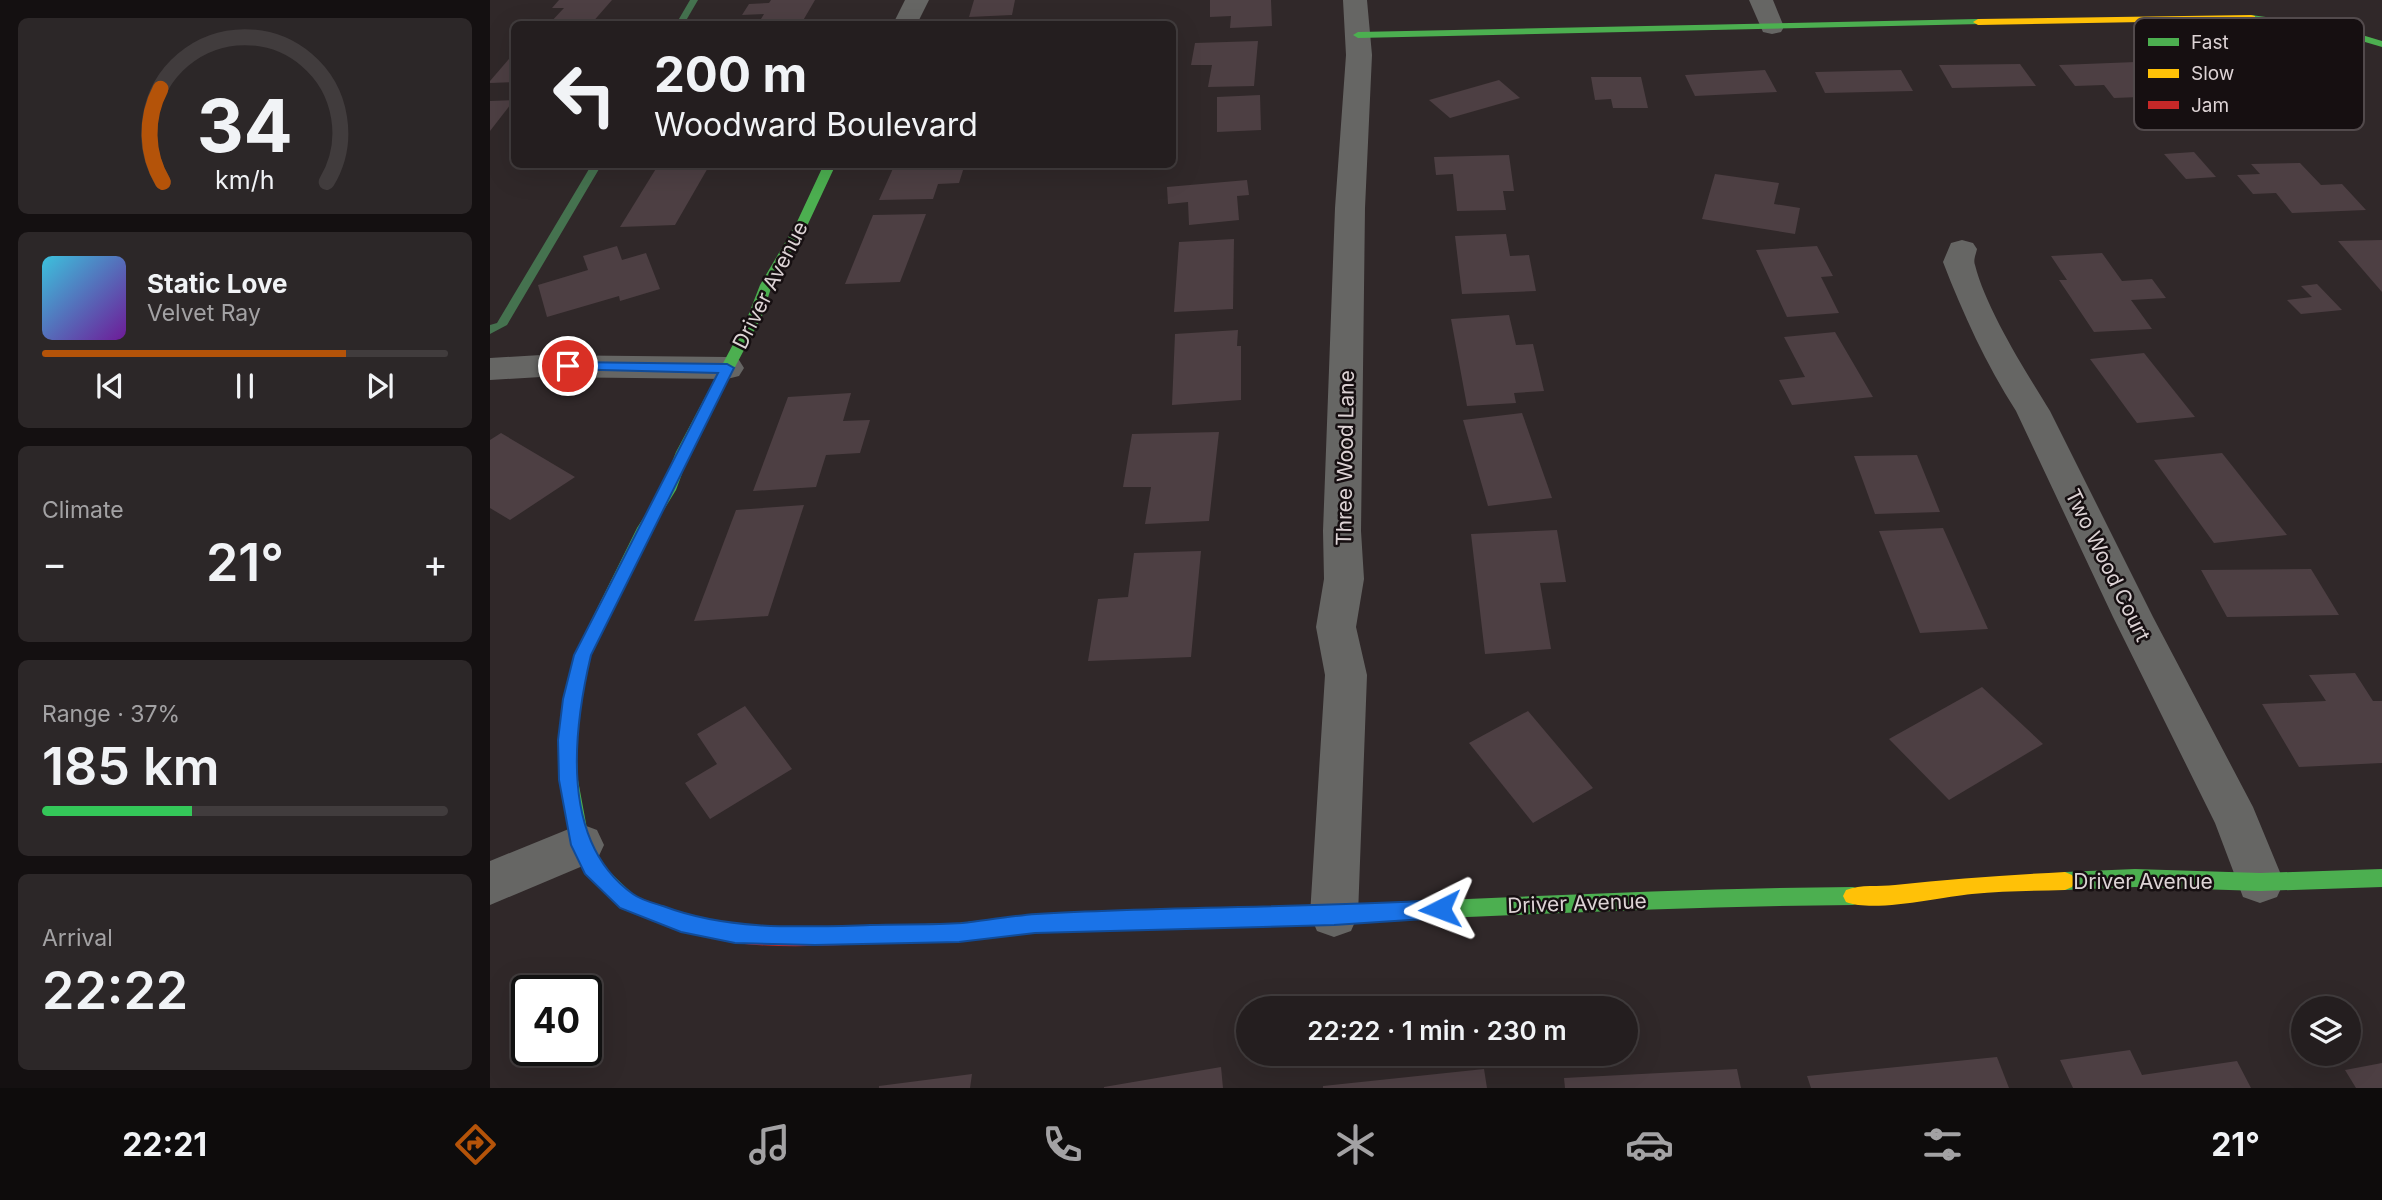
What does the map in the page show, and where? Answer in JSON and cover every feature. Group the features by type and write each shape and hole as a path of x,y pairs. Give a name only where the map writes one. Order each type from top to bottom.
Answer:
{"street":[{"path":"906,21 917,0"},
{"name":"Three Wood Lane","path":"1334,915 1346,675 1336,627 1344,579 1342,531 1350,208 1358,35 1355,0"},
{"path":"1761,0 1772,27"},
{"path":"1358,35 2072,18 2253,18"},
{"path":"2364,39 2382,44"},
{"name":"Driver Avenue","path":"828,168 802,224 766,285 755,316 582,655 572,699 567,740 569,780 581,845 592,868 627,902 681,922 735,933 815,936 959,932 1035,923 1334,915 1728,897 1891,895 1973,885 2135,878 2260,883 2382,878"},
{"name":"Two Wood Court","path":"1962,249 1958,262 1978,311 2015,383 2034,411 2048,446 2082,508 2133,617 2237,821 2260,883"},
{"path":"490,369 541,366 727,368"},
{"path":"490,883 581,845"}],"building":[{"path":"559,0 612,0 594,21 552,21 564,8 552,8"},
{"path":"771,0 815,0 803,21 760,21 764,14 742,15 749,4 769,3"},
{"path":"974,0 1015,0 1012,15 969,17"},
{"path":"1210,0 1271,0 1272,26 1230,28 1231,16 1210,17"},
{"path":"1258,41 1254,86 1208,87 1212,65 1191,65 1195,43"},
{"path":"511,56 511,82 490,81"},
{"path":"2134,62 2134,97 2114,98 2104,85 2075,86 2059,65"},
{"path":"2020,64 2036,86 1952,88 1939,65"},
{"path":"1765,70 1777,92 1695,96 1685,75"},
{"path":"1901,70 1913,91 1825,93 1815,72"},
{"path":"1591,77 1641,77 1648,108 1613,108 1611,99 1595,100"},
{"path":"1499,80 1520,98 1450,118 1429,100"},
{"path":"1260,95 1261,130 1217,132 1217,97"},
{"path":"511,100 511,104 490,131 490,101"},
{"path":"2194,152 2216,177 2186,179 2164,154"},
{"path":"1509,155 1514,191 1503,191 1506,210 1457,211 1453,174 1436,175 1434,157"},
{"path":"2300,163 2321,185 2342,184 2366,210 2292,213 2276,193 2253,194 2237,175 2260,174 2251,164"},
{"path":"656,168 708,168 675,225 620,227"},
{"path":"893,168 964,168 959,183 938,184 933,199 879,200"},
{"path":"1715,174 1779,183 1774,204 1800,208 1795,234 1702,219"},
{"path":"1247,180 1249,195 1237,196 1239,220 1189,225 1188,202 1168,204 1167,187"},
{"path":"926,214 900,282 845,284 873,215"},
{"path":"1506,234 1510,256 1529,255 1536,291 1462,294 1455,236"},
{"path":"1234,239 1233,309 1174,312 1179,242"},
{"path":"2382,240 2382,292 2338,241"},
{"path":"617,246 622,260 646,253 660,289 620,301 619,296 547,317 538,285 588,270 583,256"},
{"path":"1817,246 1833,276 1821,277 1839,313 1787,317 1756,250"},
{"path":"2102,253 2122,281 2152,279 2166,298 2131,300 2152,329 2094,332 2059,280 2067,280 2051,256"},
{"path":"2317,284 2342,310 2301,314 2287,300 2312,297 2301,286"},
{"path":"1509,315 1516,345 1533,344 1544,391 1514,393 1516,403 1467,406 1451,319"},
{"path":"1238,330 1237,346 1241,346 1241,400 1172,405 1175,334"},
{"path":"1835,332 1873,397 1792,405 1779,380 1805,377 1784,337"},
{"path":"2144,353 2195,417 2137,423 2090,359"},
{"path":"851,393 843,421 870,420 860,453 826,455 816,487 753,491 788,397"},
{"path":"1522,413 1552,498 1488,506 1463,420"},
{"path":"1219,432 1209,521 1145,524 1151,487 1123,487 1132,434"},
{"path":"501,433 575,477 510,520 490,508 490,440"},
{"path":"2222,453 2287,535 2214,543 2154,460"},
{"path":"1917,455 1940,512 1875,514 1854,456"},
{"path":"804,505 768,616 694,621 736,510"},
{"path":"1943,528 1988,629 1920,633 1879,531"},
{"path":"1557,530 1566,582 1540,583 1551,649 1485,654 1471,534"},
{"path":"1201,551 1191,657 1088,661 1098,599 1128,597 1134,553"},
{"path":"2311,569 2339,615 2227,617 2201,570"},
{"path":"2355,673 2373,701 2382,701 2382,763 2299,767 2262,704 2326,701 2309,675"},
{"path":"1982,687 2043,744 1949,800 1889,739"},
{"path":"745,706 792,769 710,819 685,783 717,764 697,734"},
{"path":"1528,711 1593,788 1533,823 1469,743"},
{"path":"2130,1050 2142,1075 2237,1061 2251,1088 2073,1088 2060,1060"},
{"path":"1997,1057 2009,1088 1811,1088 1807,1076"},
{"path":"2382,1063 2382,1088 2356,1088 2345,1070"},
{"path":"1221,1067 1223,1088 1104,1088 1104,1087"},
{"path":"1484,1069 1487,1088 1323,1088 1323,1086"},
{"path":"1737,1069 1741,1088 1565,1088 1564,1078"},
{"path":"972,1074 970,1088 879,1088 879,1086"}],"waterway":[{"path":"682,21 694,0"},
{"path":"490,330 501,325 595,168"}],"traffic: fast":[{"path":"1358,35 1978,22"},
{"path":"2364,39 2382,44"},
{"path":"629,903 592,868 581,845 569,780 567,740 572,699 582,655 645,528 668,490 683,452 755,316 766,285 802,224 828,168"},
{"path":"2065,881 2135,878 2260,882 2382,878"},
{"path":"1172,919 1334,915 1728,897 1853,896"}],"traffic: slow":[{"path":"1978,22 2134,20"},
{"path":"1853,896 1890,895 1973,885 2065,881"},
{"path":"890,934 959,932 1035,923 1172,919"}],"traffic: jam":[{"path":"629,903 693,924 733,933 792,937 890,934"}],"route":[{"path":"568,366 727,368 683,452 668,490 645,528 582,655 572,699 567,740 569,780 581,845 592,868 627,902 681,922 735,933 815,936 959,932 1035,923 1107,923 1440,909"}]}
